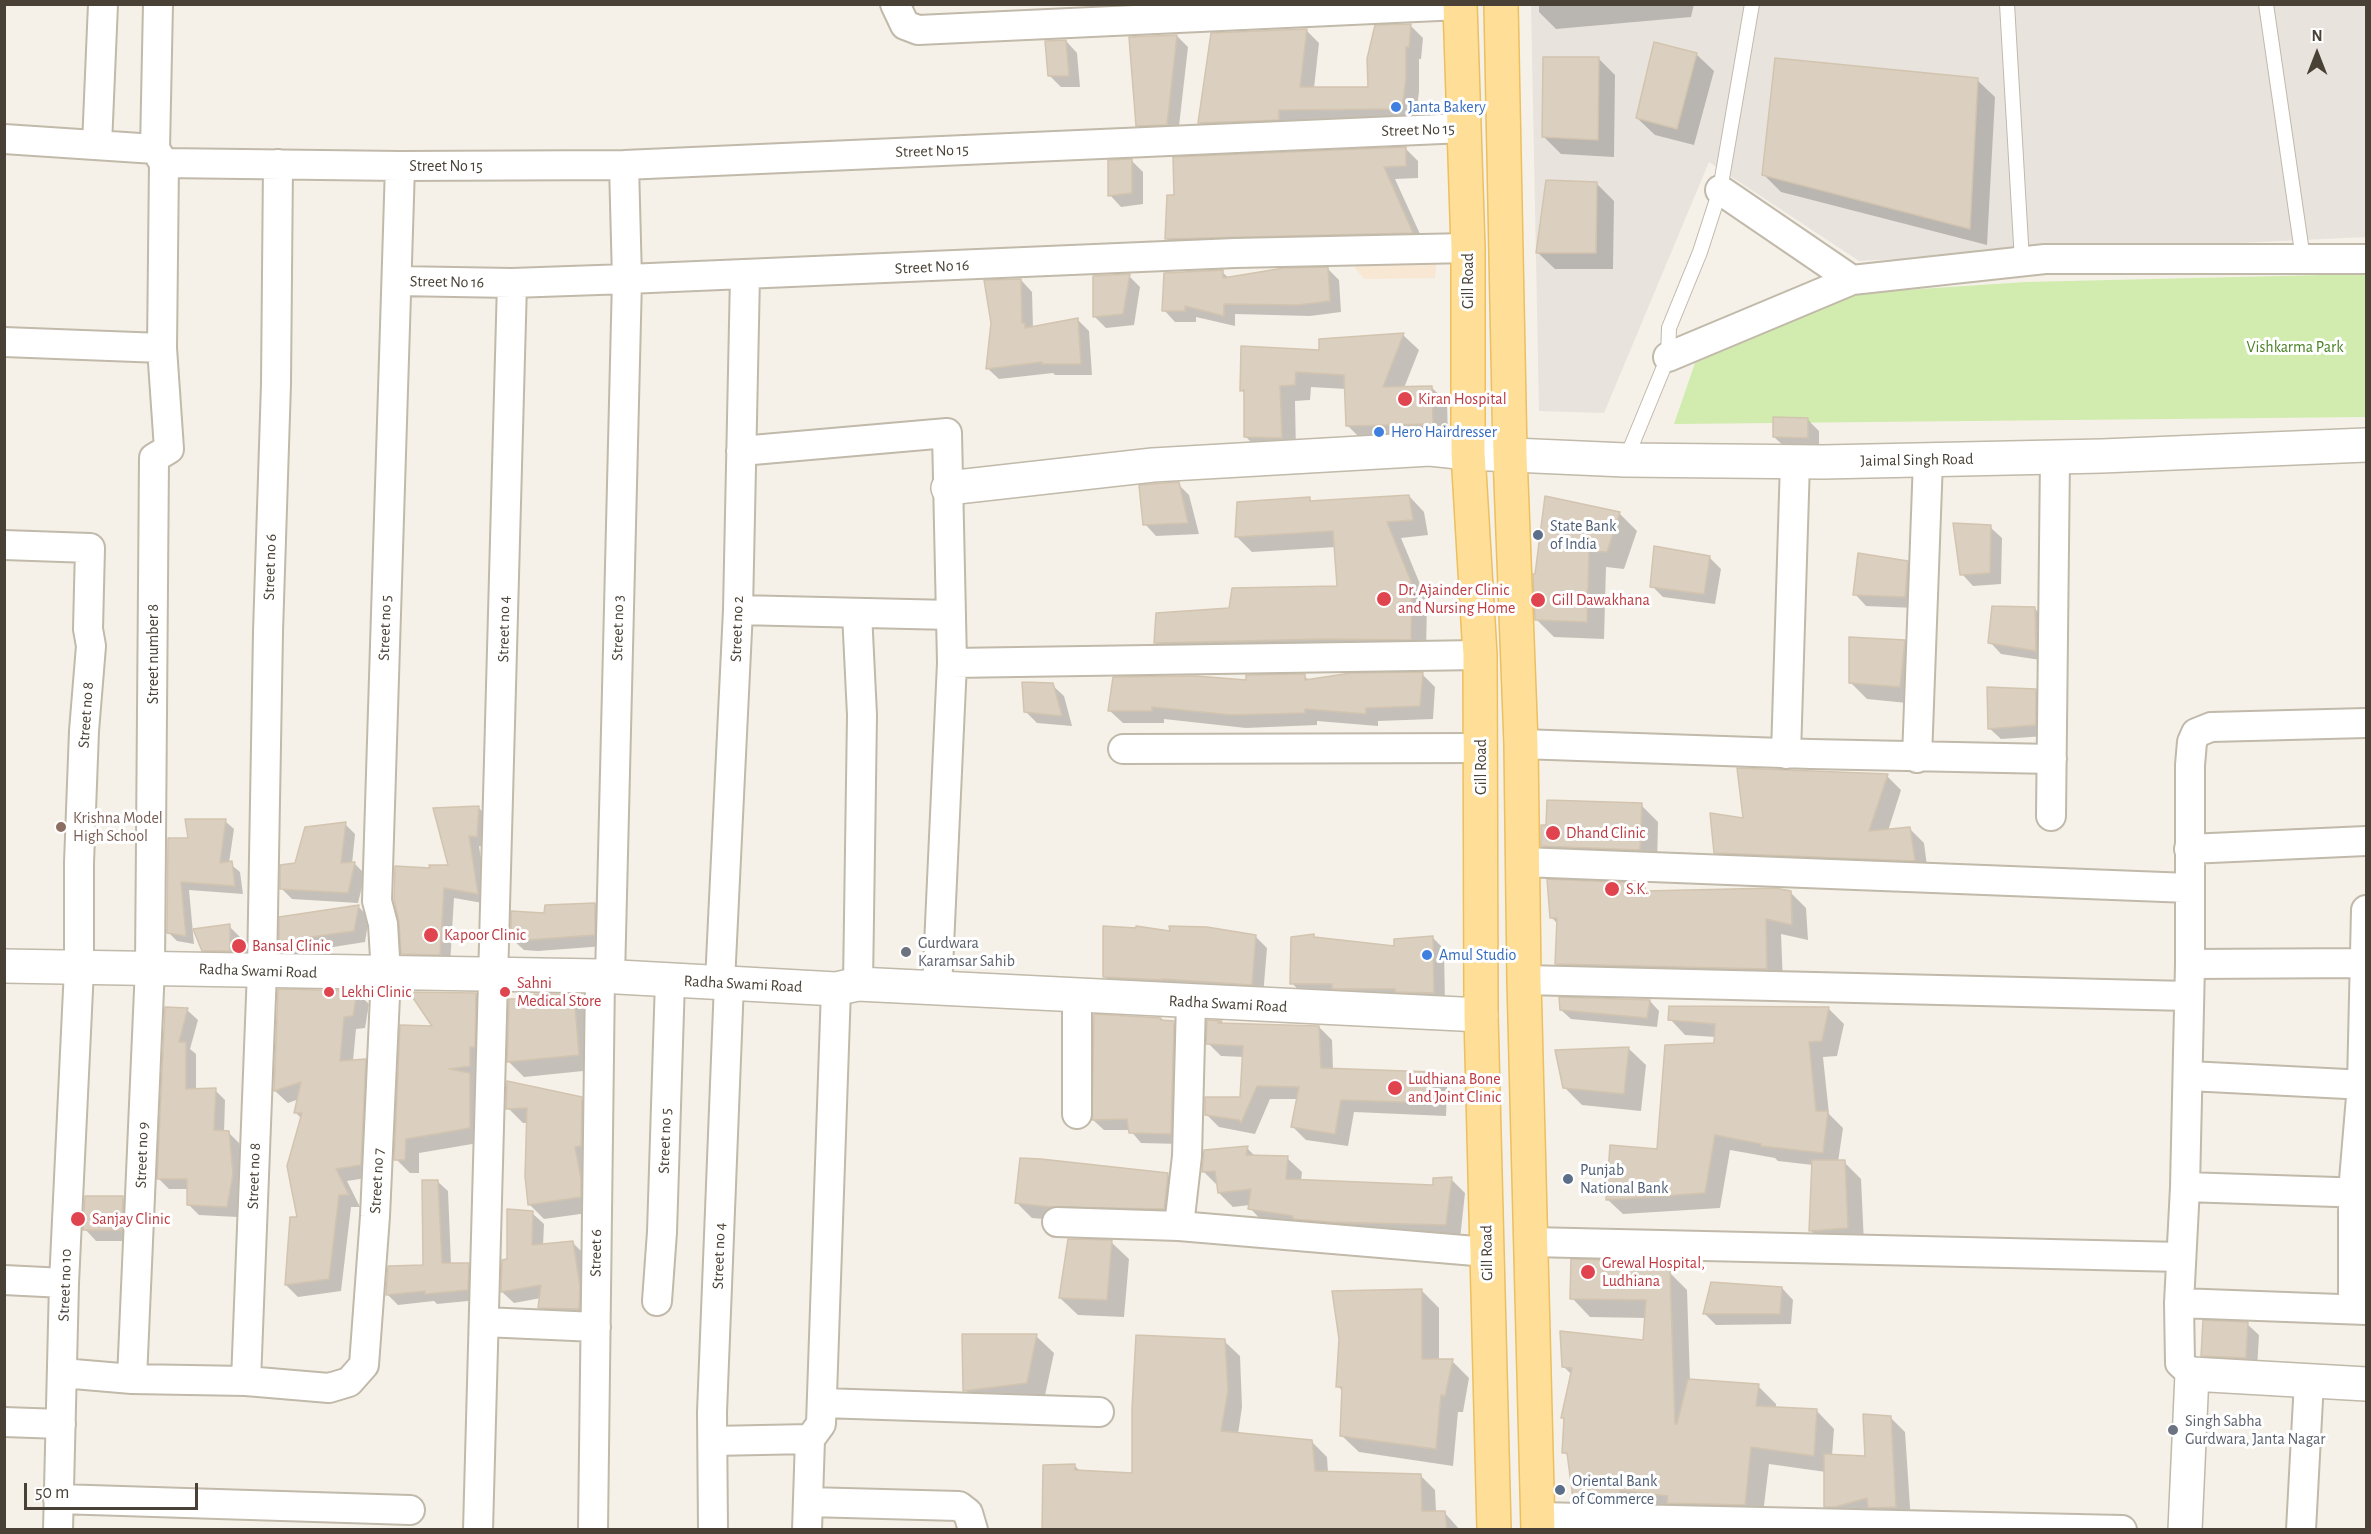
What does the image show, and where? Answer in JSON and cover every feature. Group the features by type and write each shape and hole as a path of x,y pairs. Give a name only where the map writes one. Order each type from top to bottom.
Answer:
{"main road":[{"path":"1501,4 1510,454 1521,744 1524,980 1538,1523"},
{"name":"Gill Road","path":"1460,5 1468,248 1468,453 1480,655 1481,1015 1494,1530"}],"street":[{"path":"97,145 104,4"},
{"path":"4,342 162,348 158,4"},
{"path":"895,4 905,25 918,30 1460,5"},
{"name":"Street No 15","path":"4,139 97,145 159,156 278,164 624,165 1464,128"},
{"name":"Street no 6","path":"262,971 276,384 278,164"},
{"name":"Street no 3","path":"605,976 627,279 624,165"},
{"name":"Street no 5","path":"386,974 383,924 377,900 400,166"},
{"path":"1720,189 1852,280"},
{"name":"Street No 16","path":"397,281 512,282 745,276 1235,253 1468,248"},
{"path":"1668,357 1852,280 2045,259 2367,259"},
{"name":"Street no 2","path":"725,983 738,610 745,276"},
{"name":"Street no 4","path":"478,1530 512,282"},
{"name":"Street number 8","path":"150,967 154,458 169,449 162,348"},
{"path":"741,451 946,433 952,663 937,989"},
{"name":"Jaimal Singh Road","path":"948,488 1153,465 1430,449 1468,453 1625,460 1796,462 2055,457 2367,445"},
{"path":"2051,816 2055,457"},
{"path":"1917,758 1928,460"},
{"path":"1786,754 1796,462"},
{"name":"Street no 8","path":"4,545 90,548 88,629 91,646 84,731 79,863 79,969"},
{"path":"738,610 951,615"},
{"path":"857,613 862,714 821,1424 810,1439 808,1516 959,1506 968,1513 973,1530"},
{"path":"952,663 1480,655"},
{"path":"2367,723 2211,727 2196,733 2192,742 2189,849 2189,1076 2179,1303 2180,1363 2192,1374 2367,1384"},
{"path":"1521,744 1917,758 2052,759"},
{"path":"1123,749 1480,748"},
{"path":"2189,849 2367,841"},
{"path":"1523,862 2189,888"},
{"path":"2179,1303 2360,1310 2360,1193 2367,910"},
{"path":"2190,964 2366,963"},
{"name":"Radha Swami Road","path":"4,966 605,976 1481,1015"},
{"name":"Street no 9","path":"132,1379 150,967"},
{"name":"Street no 10","path":"58,1530 64,1282 79,969"},
{"name":"Street no 8","path":"246,1381 262,971"},
{"name":"Street no 7","path":"246,1381 329,1388 349,1382 364,1365 375,1216 386,974"},
{"name":"Street 6","path":"593,1530 605,976"},
{"name":"Street no 5","path":"657,1301 662,1232 670,980"},
{"path":"1524,980 2188,996"},
{"name":"Street no 4","path":"713,1530 712,1412 725,983"},
{"path":"1077,996 1077,1114"},
{"path":"1179,1226 1187,1156 1191,1002"},
{"path":"2189,1076 2364,1085"},
{"path":"2185,1187 2360,1193"},
{"path":"1057,1222 1179,1226 1487,1252"},
{"path":"1531,1242 2181,1257"},
{"path":"4,1280 64,1282"},
{"path":"484,1322 596,1327"},
{"path":"63,1373 132,1379 246,1381"},
{"path":"2185,1530 2192,1374"},
{"path":"2301,1530 2309,1381"},
{"path":"822,1403 1099,1412"},
{"path":"4,1422 61,1424"},
{"path":"712,1441 810,1439"},
{"path":"58,1499 410,1510"},
{"path":"1538,1523 2122,1530"}],"lane":[{"path":"1625,460 1668,357 1668,328 1700,252 1720,189 1752,4"},
{"path":"2007,4 2022,261"},
{"path":"2266,4 2303,259"}],"shaded area":[{"path":"1531,5 2366,5 2366,237 1859,261 1709,162 1604,413 1539,411"},
{"path":"1357,256 1437,257 1435,278 1364,279 1355,268"}],"green space":[{"name":"Vishkarma Park","path":"2366,274 2366,417 1674,424 1695,363 1859,293 2026,282"}],"building":[{"path":"1411,24 1409,47 1406,47 1406,78 1402,109 1279,110 1279,120 1198,123 1211,33 1307,29 1300,87 1368,87 1367,59 1375,25"},
{"path":"1177,35 1167,125 1136,126 1129,37"},
{"path":"1066,40 1069,76 1048,76 1045,41"},
{"path":"1654,42 1697,53 1677,129 1636,118"},
{"path":"1543,57 1599,57 1598,140 1542,137"},
{"path":"1775,58 1978,78 1970,229 1762,175"},
{"path":"1406,147 1406,166 1384,167 1413,233 1165,239 1167,195 1174,195 1173,157"},
{"path":"1132,159 1132,193 1108,196 1108,160"},
{"path":"1546,180 1597,182 1596,253 1536,253"},
{"path":"1328,267 1330,301 1298,305 1224,304 1224,316 1185,306 1185,311 1162,311 1164,273 1223,270 1223,278 1284,268"},
{"path":"1130,274 1123,314 1093,317 1093,276"},
{"path":"1021,279 1022,323 1025,323 1025,328 1078,318 1081,364 1042,364 1042,362 986,369 991,323 984,280"},
{"path":"1404,333 1383,387 1432,386 1433,424 1346,426 1344,375 1296,372 1295,385 1280,386 1282,438 1244,437 1244,390 1240,391 1241,346 1319,350 1319,339"},
{"path":"1773,417 1808,418 1808,438 1773,437"},
{"path":"1179,482 1188,523 1143,525 1139,485"},
{"path":"1409,495 1413,520 1387,522 1412,584 1411,640 1324,639 1154,643 1156,613 1229,608 1232,588 1337,586 1333,531 1235,537 1237,502 1310,497 1310,501"},
{"path":"1545,496 1620,512 1607,552 1589,551 1587,622 1535,620 1533,574 1535,574"},
{"path":"1953,523 1991,525 1990,573 1960,575"},
{"path":"1654,546 1710,556 1704,594 1650,587"},
{"path":"1858,553 1908,561 1905,597 1853,595"},
{"path":"1992,606 2035,607 2036,651 1988,643"},
{"path":"1849,637 1905,640 1900,687 1849,683"},
{"path":"1423,672 1420,706 1366,708 1366,714 1305,709 1305,713 1232,715 1152,707 1152,711 1108,711 1113,677 1196,676 1246,680 1246,675 1305,674 1305,680 1351,673"},
{"path":"1022,682 1053,683 1062,716 1024,712"},
{"path":"1987,687 2036,689 2036,725 1988,729"},
{"path":"1737,768 1888,774 1869,831 1910,827 1915,861 1714,853 1710,813 1743,818"},
{"path":"1547,800 1642,803 1640,850 1541,846 1541,825 1546,825"},
{"path":"479,806 477,837 469,836 478,894 444,888 440,955 401,954 399,923 394,899 395,866 430,868 429,865 448,865 433,808"},
{"path":"185,819 226,819 220,863 232,861 235,886 181,882 186,936 167,933 168,838 188,838"},
{"path":"346,822 341,863 355,862 348,893 280,889 280,865 295,863 305,827"},
{"path":"1547,879 1639,883 1639,886 1645,886 1645,891 1775,888 1791,891 1792,925 1766,919 1767,969 1555,964 1557,918 1550,918"},
{"path":"595,903 595,935 511,939 511,911 544,913 545,905"},
{"path":"359,905 354,931 303,938 304,945 279,945 279,917"},
{"path":"230,924 230,951 202,951 193,929"},
{"path":"1103,926 1136,928 1136,926 1170,931 1169,926 1207,927 1256,935 1252,985 1103,977"},
{"path":"1314,934 1314,937 1394,946 1394,939 1433,936 1434,993 1395,992 1395,989 1332,989 1332,984 1290,984 1291,937"},
{"path":"278,989 357,991 353,1016 344,1017 340,1061 366,1059 361,1165 336,1169 349,1195 339,1195 329,1279 285,1285 290,1217 297,1217 287,1166 302,1113 294,1113 301,1082 274,1091"},
{"path":"409,992 476,993 475,1047 470,1047 470,1066 449,1069 470,1073 470,1128 406,1139 405,1160 394,1160 400,1025 432,1026"},
{"path":"534,994 574,994 579,1055 507,1062 509,999 534,999"},
{"path":"1559,997 1650,1000 1647,1018 1560,1010"},
{"path":"1669,1006 1829,1007 1822,1041 1809,1042 1816,1111 1828,1111 1823,1153 1761,1146 1761,1144 1715,1135 1705,1193 1606,1200 1610,1145 1657,1149 1665,1045 1714,1043 1715,1024 1668,1020"},
{"path":"165,1007 188,1008 179,1042 186,1042 186,1089 216,1088 214,1130 229,1131 233,1174 227,1207 187,1205 187,1179 157,1179"},
{"path":"1094,1014 1161,1018 1161,1020 1174,1021 1171,1134 1129,1133 1127,1119 1092,1120"},
{"path":"1207,1020 1222,1021 1218,1023 1319,1026 1321,1068 1435,1072 1433,1103 1341,1100 1335,1134 1291,1127 1299,1087 1257,1086 1241,1123 1239,1120 1205,1115 1205,1097 1240,1097 1243,1046 1206,1044"},
{"path":"1629,1047 1624,1094 1563,1088 1555,1050"},
{"path":"507,1081 582,1097 581,1146 575,1147 581,1179 581,1197 528,1205 525,1176 527,1108 506,1109"},
{"path":"1248,1146 1246,1155 1288,1156 1286,1179 1433,1185 1433,1178 1452,1177 1446,1225 1330,1222 1293,1219 1293,1216 1248,1209 1251,1189 1218,1193 1215,1171 1202,1172 1204,1150"},
{"path":"1020,1158 1168,1173 1164,1209 1051,1207 1015,1203"},
{"path":"1812,1160 1845,1160 1848,1228 1809,1231"},
{"path":"422,1180 438,1180 442,1263 469,1263 468,1290 386,1295 388,1266 423,1265"},
{"path":"85,1196 123,1196 122,1230 83,1230"},
{"path":"507,1209 533,1211 532,1245 573,1241 580,1287 579,1309 538,1308 541,1285 501,1292 502,1260 507,1259"},
{"path":"1068,1239 1112,1240 1107,1300 1059,1298"},
{"path":"1571,1259 1643,1261 1643,1268 1670,1270 1675,1424 1677,1424 1688,1379 1759,1384 1756,1406 1817,1409 1814,1456 1751,1447 1745,1505 1667,1503 1668,1496 1620,1490 1620,1498 1573,1499 1567,1453 1562,1453 1564,1418 1561,1418 1572,1368 1562,1367 1560,1331 1643,1340 1646,1300 1570,1299"},
{"path":"1711,1282 1782,1287 1780,1314 1703,1314"},
{"path":"1422,1289 1422,1359 1453,1359 1445,1396 1441,1395 1436,1449 1340,1436 1342,1387 1336,1387 1339,1339 1332,1291"},
{"path":"2203,1320 2248,1322 2246,1358 2201,1356"},
{"path":"962,1334 1037,1334 1027,1383 963,1391"},
{"path":"1136,1335 1225,1339 1228,1391 1221,1431 1312,1440 1315,1471 1421,1474 1422,1511 1445,1511 1447,1530 1042,1530 1043,1465 1075,1464 1075,1470 1132,1473 1132,1409"},
{"path":"1863,1414 1891,1416 1896,1507 1868,1508 1867,1498 1835,1507 1824,1507 1824,1454 1865,1456"}],"place":[{"name":"Janta Bakery","path":"1396,107"},
{"name":"Kiran Hospital","path":"1405,399"},
{"name":"Hero Hairdresser","path":"1379,432"},
{"name":"State Bank of India","path":"1538,535"},
{"name":"Dr. Ajainder Clinic and Nursing Home","path":"1384,599"},
{"name":"Gill Dawakhana","path":"1538,600"},
{"name":"Krishna Model High School","path":"61,827"},
{"name":"Dhand Clinic","path":"1553,833"},
{"name":"S.K.","path":"1612,889"},
{"name":"Kapoor Clinic","path":"431,935"},
{"name":"Bansal Clinic","path":"239,946"},
{"name":"Gurdwara Karamsar Sahib","path":"906,952"},
{"name":"Amul Studio","path":"1427,955"},
{"name":"Lekhi Clinic","path":"329,992"},
{"name":"Sahni Medical Store","path":"505,992"},
{"name":"Ludhiana Bone and Joint Clinic","path":"1395,1088"},
{"name":"Punjab National Bank","path":"1568,1179"},
{"name":"Sanjay Clinic","path":"78,1219"},
{"name":"Grewal Hospital, Ludhiana","path":"1588,1272"},
{"name":"Singh Sabha Gurdwara, Janta Nagar","path":"2173,1430"},
{"name":"Oriental Bank of Commerce","path":"1560,1490"}]}
